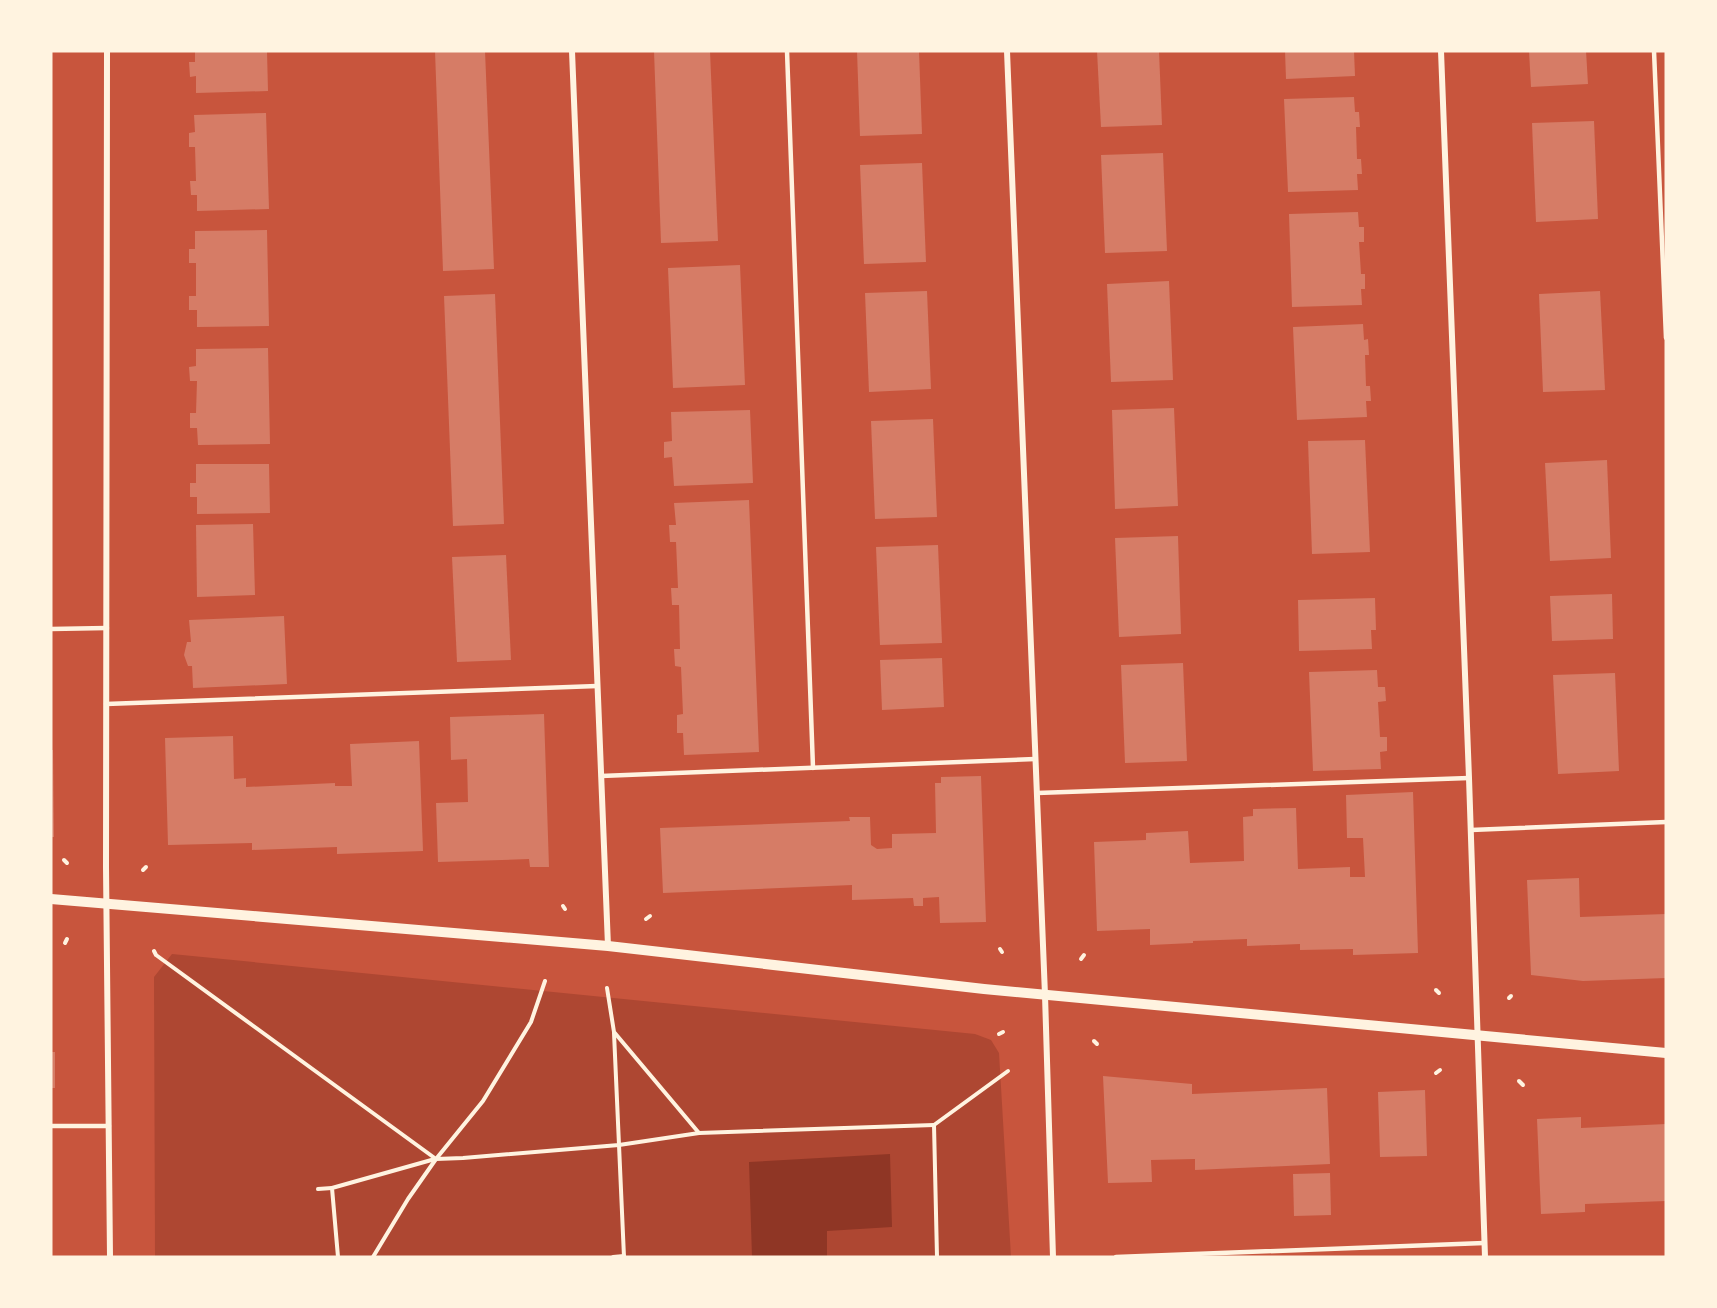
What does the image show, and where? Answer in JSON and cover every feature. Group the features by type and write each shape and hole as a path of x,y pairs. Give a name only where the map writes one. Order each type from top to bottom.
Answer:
{"street":[{"path":"108,51 106,904 110,1257"},
{"path":"572,51 608,946"},
{"path":"1007,51 1045,995 1053,1257"},
{"path":"1441,51 1485,1257"},
{"path":"51,898 608,946 1045,995 1666,1053"}],"lane":[{"path":"787,51 813,768"},
{"path":"1654,51 1666,338"},
{"path":"51,628 107,628"},
{"path":"106,705 597,686"},
{"path":"601,776 1035,759"},
{"path":"1037,793 1469,778"},
{"path":"1471,830 1666,822"},
{"path":"51,1126 109,1126"},
{"path":"1116,1257 1484,1243"}],"path":[{"path":"154,951 436,1159"},
{"path":"372,1257 436,1159 483,1101 531,1022 545,981"},
{"path":"607,988 614,1032 624,1257 613,1257"},
{"path":"614,1032 699,1133"},
{"path":"318,1189 332,1188 436,1159 619,1145 699,1133 934,1125 1008,1071"},
{"path":"934,1125 937,1257"},
{"path":"332,1188 338,1257"}],"shaded area":[{"path":"172,954 975,1034 991,1040 999,1053 1011,1257 155,1257 154,977"},
{"path":"890,1154 892,1227 827,1231 827,1257 752,1257 749,1162"}],"building":[{"path":"195,51 267,51 268,91 196,93 196,76 190,77 189,62 195,62"},
{"path":"435,51 485,51 494,269 443,271"},
{"path":"654,51 710,51 718,241 661,243"},
{"path":"857,51 919,51 922,134 860,136"},
{"path":"1097,51 1159,51 1162,125 1101,127"},
{"path":"1285,51 1354,51 1355,76 1286,79"},
{"path":"1529,51 1586,51 1588,84 1531,87"},
{"path":"1354,97 1355,112 1359,112 1360,127 1356,127 1357,159 1361,159 1362,174 1357,174 1358,190 1288,192 1284,99"},
{"path":"266,113 269,209 197,211 197,195 191,195 190,181 196,181 195,147 189,147 189,133 195,132 194,115"},
{"path":"1594,121 1598,219 1536,222 1532,123"},
{"path":"1163,153 1167,251 1105,253 1101,155"},
{"path":"922,163 926,262 864,264 860,165"},
{"path":"1358,212 1359,227 1364,227 1364,242 1359,242 1361,274 1365,274 1365,289 1361,289 1362,305 1292,307 1289,214"},
{"path":"267,230 269,326 197,327 197,310 189,310 189,296 196,296 196,263 189,263 189,249 195,249 195,231"},
{"path":"740,265 745,385 673,388 668,268"},
{"path":"1169,281 1173,380 1111,382 1107,284"},
{"path":"927,291 931,389 869,392 865,293"},
{"path":"1600,291 1605,390 1543,392 1539,294"},
{"path":"495,294 504,524 453,526 444,296"},
{"path":"1363,324 1364,340 1368,339 1369,355 1365,355 1366,386 1370,386 1371,401 1366,401 1367,417 1297,420 1293,327"},
{"path":"268,348 270,444 198,445 197,428 190,428 190,413 196,413 197,381 190,381 189,367 196,366 196,349"},
{"path":"1174,408 1178,506 1115,509 1112,410"},
{"path":"750,410 753,483 674,486 672,457 664,458 664,442 672,441 671,412"},
{"path":"933,419 937,517 875,519 871,421"},
{"path":"1365,440 1370,552 1312,554 1308,441"},
{"path":"1607,460 1611,558 1550,561 1545,463"},
{"path":"196,464 269,464 270,513 197,514 197,497 190,497 190,483 196,483"},
{"path":"749,500 759,752 684,755 683,733 677,733 677,715 683,714 681,667 675,666 674,649 680,649 679,605 672,605 671,588 678,588 676,542 670,542 669,525 676,525 674,503"},
{"path":"253,524 255,595 197,597 196,525"},
{"path":"1178,536 1181,634 1119,637 1115,538"},
{"path":"938,545 942,643 880,645 876,547"},
{"path":"506,555 511,660 457,662 452,557"},
{"path":"1612,594 1613,639 1552,641 1550,596"},
{"path":"1375,598 1376,630 1371,630 1372,649 1299,651 1298,600"},
{"path":"284,616 287,684 193,688 192,666 188,666 184,655 187,642 191,642 189,620"},
{"path":"942,658 944,707 882,710 880,660"},
{"path":"1183,663 1187,761 1125,763 1121,665"},
{"path":"1377,670 1378,687 1385,687 1386,701 1378,702 1380,737 1387,737 1387,751 1380,752 1381,769 1313,771 1309,672"},
{"path":"1615,673 1619,771 1558,774 1553,675"},
{"path":"544,714 549,867 530,867 529,859 438,862 436,803 468,802 467,759 451,760 450,717"},
{"path":"233,736 234,779 246,778 246,787 335,783 335,786 352,786 350,744 419,741 423,851 337,854 337,847 252,850 252,843 168,845 165,738"},
{"path":"51,750 53,750 54,837 51,837"},
{"path":"981,776 986,922 940,923 939,897 923,898 923,906 914,906 913,898 852,900 852,885 663,893 660,828 850,821 849,817 870,817 871,845 877,849 892,848 892,834 936,833 935,783 941,783 941,777"},
{"path":"1413,792 1418,953 1353,955 1353,949 1300,950 1300,944 1247,946 1247,939 1150,945 1150,929 1097,931 1094,842 1146,840 1146,833 1188,831 1190,863 1244,861 1243,817 1253,816 1253,809 1296,808 1298,869 1350,867 1350,877 1365,877 1363,838 1347,838 1346,795"},
{"path":"1579,878 1580,917 1666,914 1666,978 1583,981 1531,975 1527,880"},
{"path":"51,1052 55,1052 55,1088 51,1088"},
{"path":"1103,1076 1192,1084 1192,1094 1327,1088 1330,1164 1195,1170 1195,1159 1151,1160 1152,1182 1108,1183"},
{"path":"1425,1090 1427,1156 1380,1157 1378,1092"},
{"path":"1581,1117 1581,1128 1666,1124 1666,1201 1585,1204 1585,1212 1541,1214 1537,1119"},
{"path":"1330,1173 1331,1215 1294,1216 1293,1174"}]}
